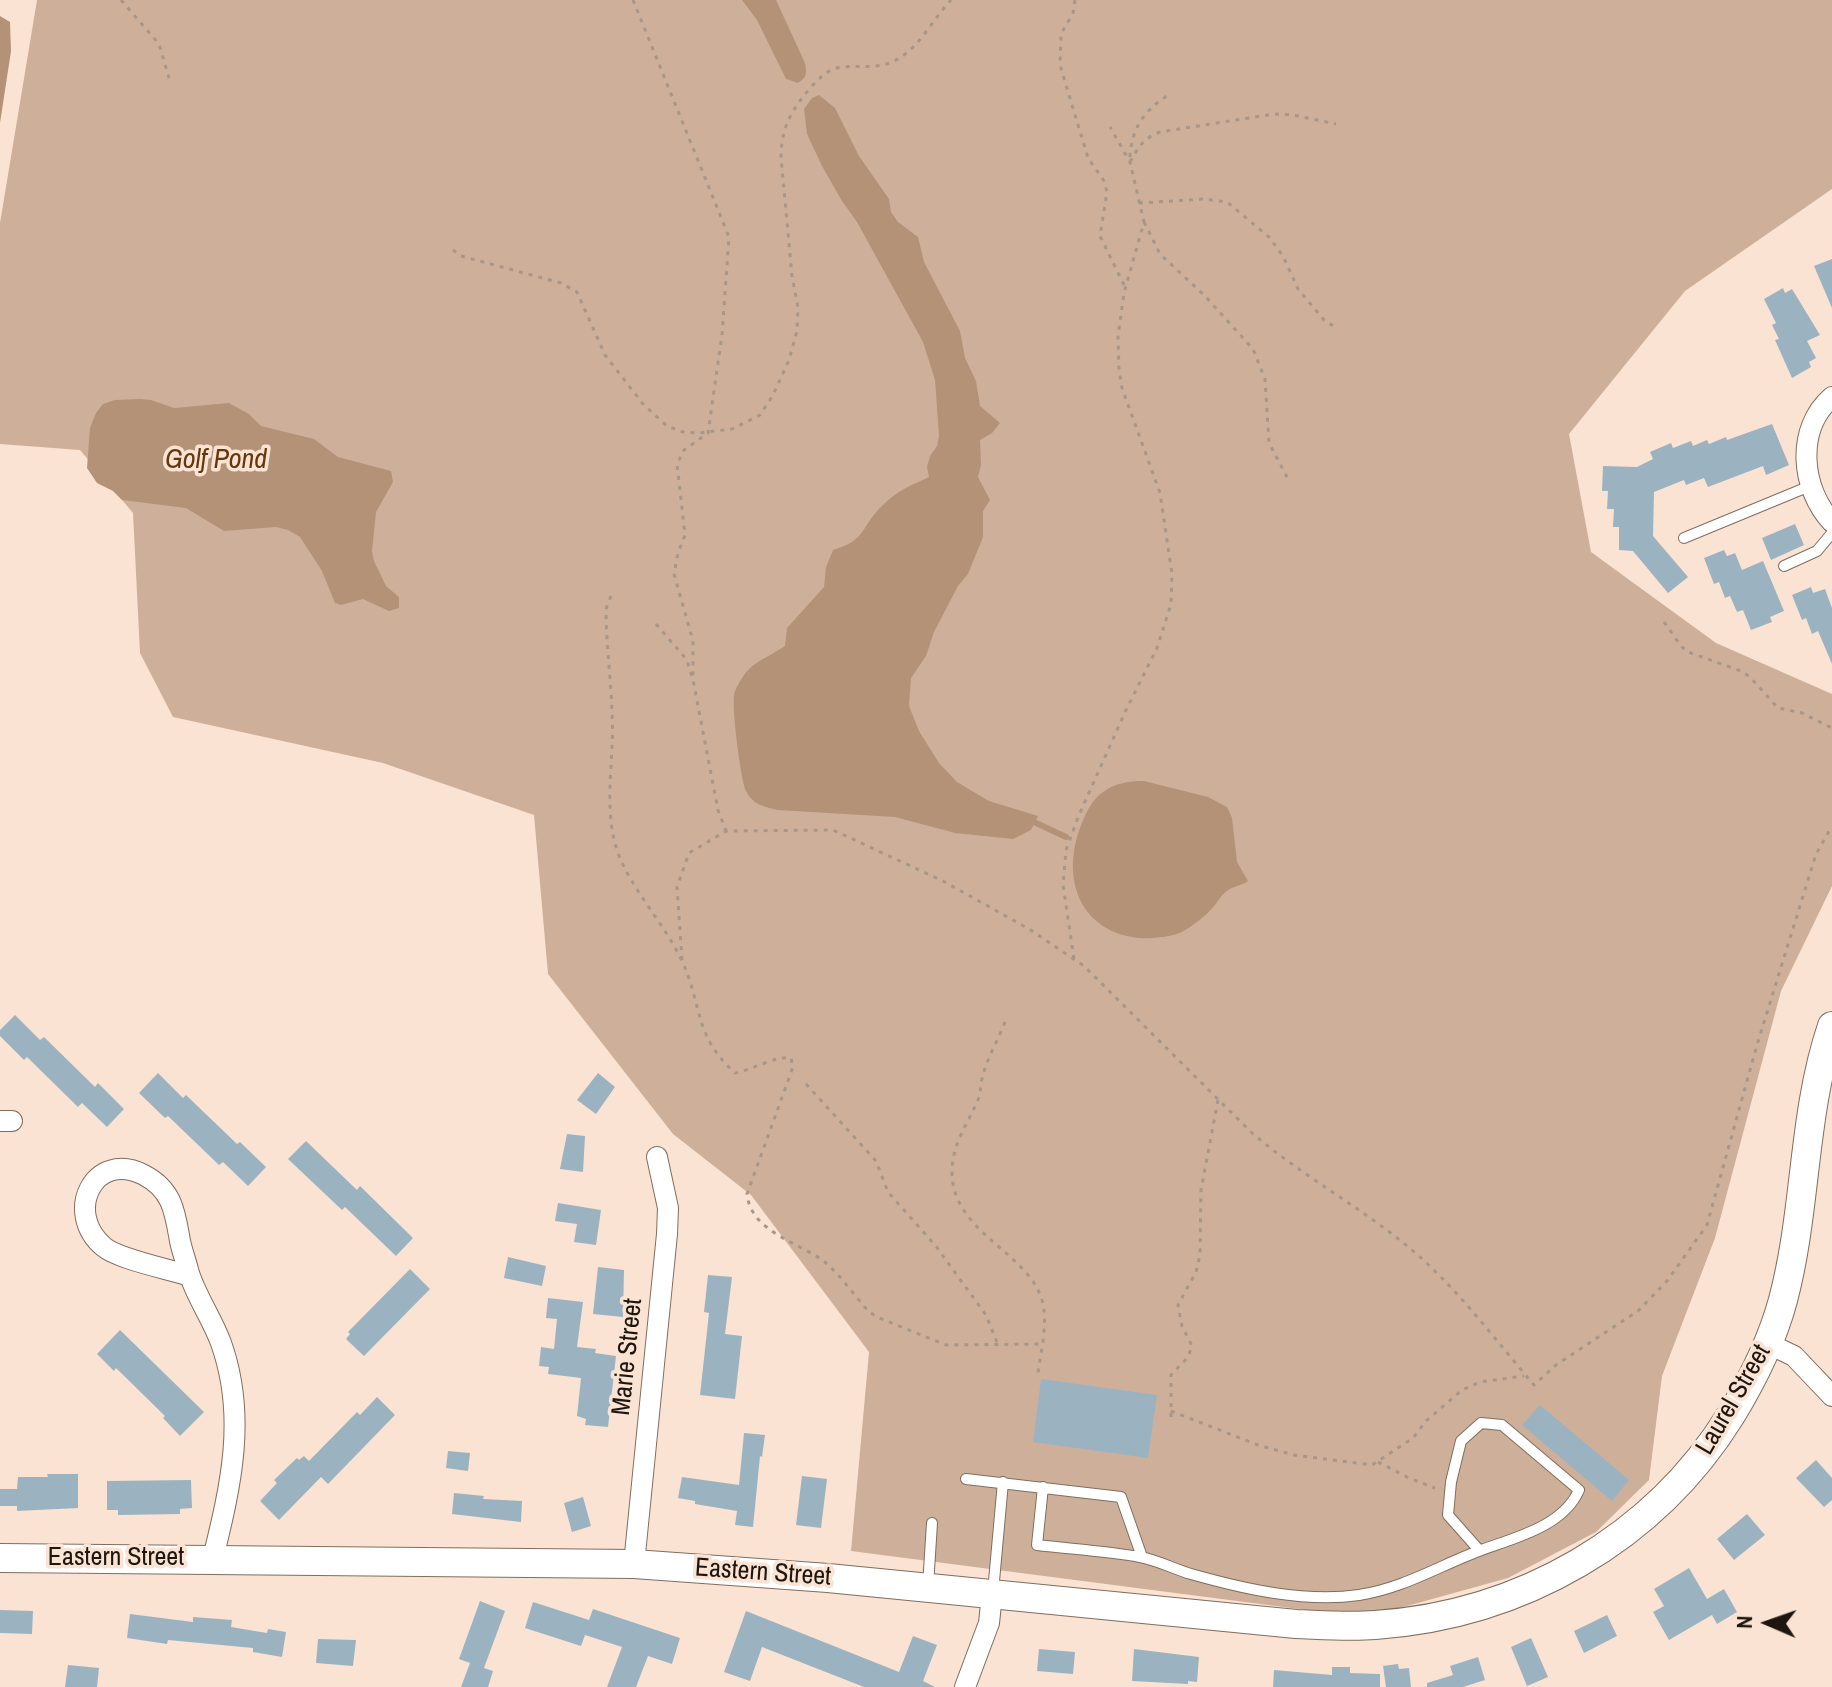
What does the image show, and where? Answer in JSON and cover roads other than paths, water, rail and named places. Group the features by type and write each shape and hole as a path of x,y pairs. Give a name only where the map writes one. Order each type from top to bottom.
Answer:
{"street":[{"path":"1832,397 1811,426 1806,464 1810,486 1820,509 1832,522"},
{"name":"Laurel Street","path":"1520,1592 1582,1562 1652,1511 1697,1464 1744,1393 1769,1344 1784,1298 1817,1083 1830,1035"},
{"name":"Marie Street","path":"634,1564 667,1234 665,1183 657,1157"},
{"path":"190,1276 152,1263 132,1260 104,1247 89,1229 84,1204 88,1189 96,1178 106,1172 128,1171 140,1173 160,1185 175,1209 180,1243 190,1276 221,1344 236,1415 232,1481 213,1558"},
{"path":"1769,1344 1794,1356 1832,1396"},
{"name":"Eastern Street","path":"0,1558 634,1564 1346,1626 1426,1619 1456,1613 1520,1592"},
{"path":"965,1687 989,1623 992,1594"}],"lane":[{"path":"1684,538 1810,486"},
{"path":"1784,566 1817,551 1832,533"},
{"path":"1043,1487 1037,1545 1142,1557 1194,1575 1266,1591 1328,1598 1393,1588 1428,1574 1447,1562 1479,1550 1554,1520 1574,1502 1579,1490 1502,1425 1481,1423 1461,1441 1449,1494 1448,1515 1479,1550"},
{"path":"966,1479 1121,1497 1142,1557"},
{"path":"992,1594 1003,1482"},
{"path":"928,1588 932,1523"}],"water":[{"path":"742,0 776,0 805,63 806,75 798,83 786,79 757,20"},
{"path":"0,16 10,22 11,51 0,123"},
{"path":"819,95 835,108 859,156 889,199 891,212 898,222 918,237 924,262 960,331 965,358 976,381 980,406 1000,423 992,433 980,440 978,477 990,500 983,511 983,537 968,574 958,586 934,632 926,656 911,678 909,706 919,731 939,763 957,782 989,801 1038,816 1031,830 1013,839 955,833 895,817 777,810 755,802 744,784 734,709 735,691 740,681 756,664 785,646 787,628 824,587 826,567 833,550 858,537 876,512 895,495 929,477 927,467 939,436 935,380 923,342 857,222 822,166 807,134 804,109 812,98"},
{"name":"Golf Pond","path":"140,399 174,408 229,403 249,414 261,426 314,439 338,457 391,471 393,482 376,512 372,551 386,586 399,597 399,608 389,611 363,599 341,605 335,603 322,571 300,537 288,530 276,527 224,531 186,508 122,500 97,483 87,468 90,428 96,413 103,404 115,400"},
{"path":"1144,781 1208,797 1227,807 1232,818 1237,862 1248,881 1225,893 1204,917 1182,932 1139,938 1119,934 1089,914 1080,900 1073,866 1080,828 1095,799 1117,785"}],"waterway":[{"path":"1036,823 1066,837"}]}
